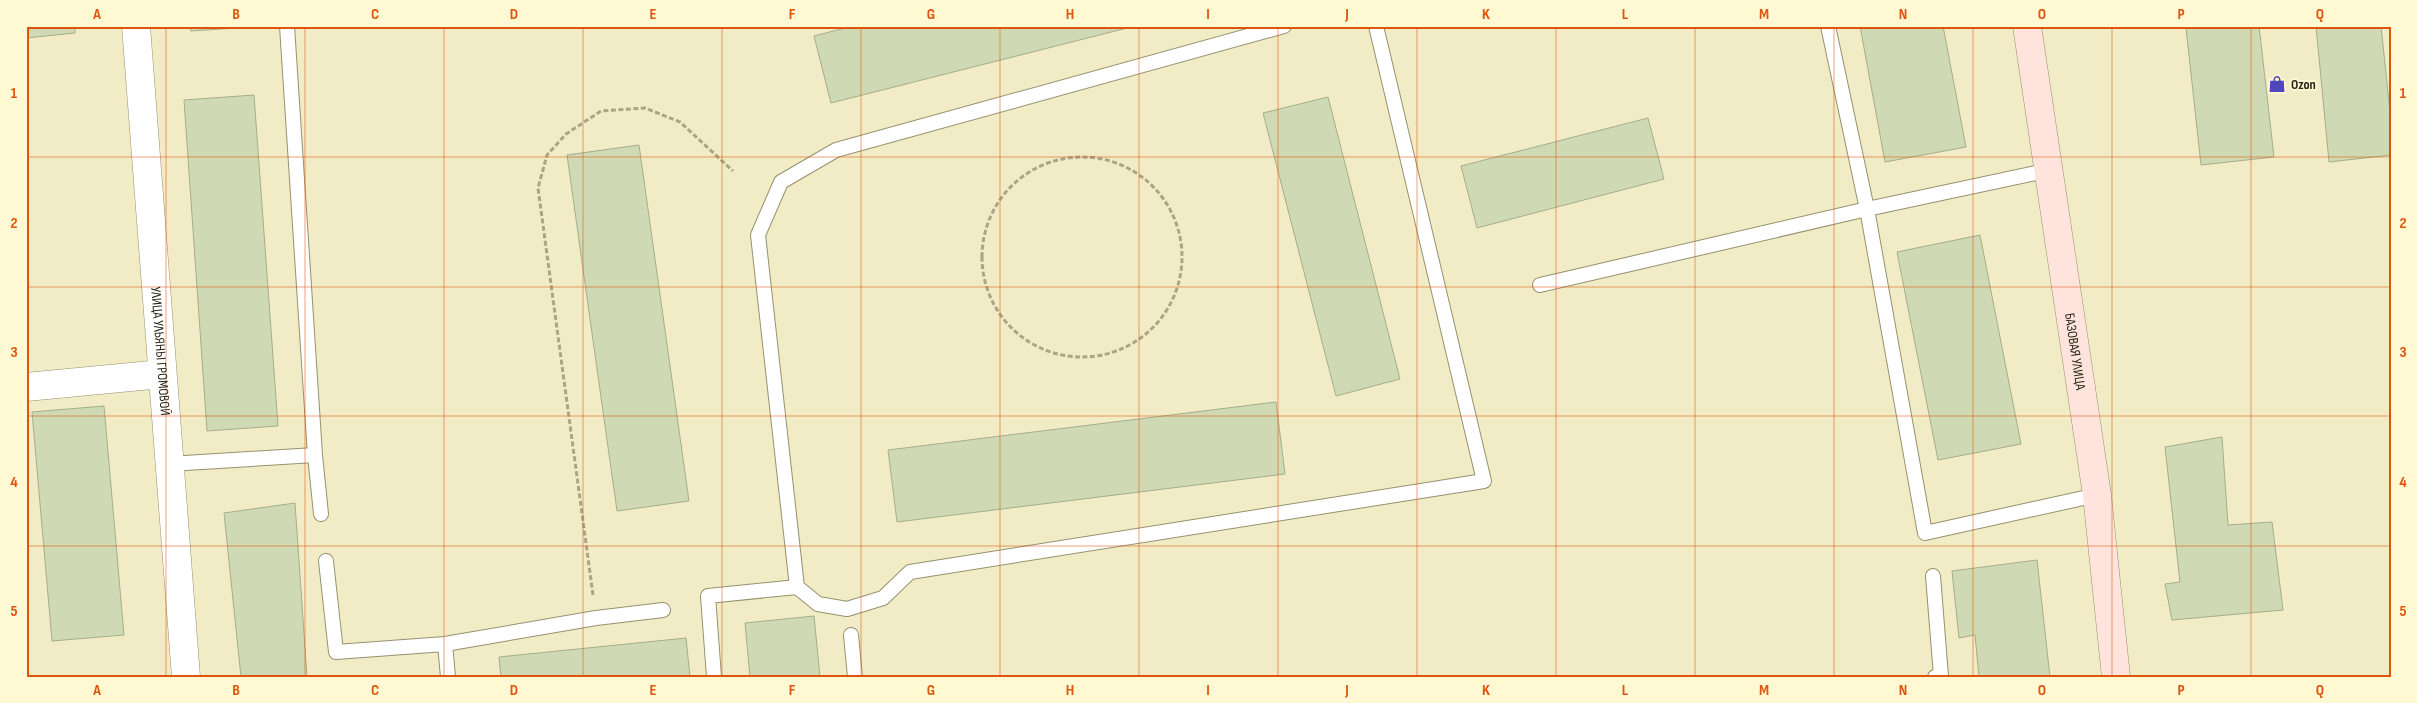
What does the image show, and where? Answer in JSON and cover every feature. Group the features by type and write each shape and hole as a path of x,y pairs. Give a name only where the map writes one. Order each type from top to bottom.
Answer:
{"main road":[{"name":"БАЗОВАЯ УЛИЦА","path":"2027,26 2097,494 2116,677"}],"street":[{"name":"УЛИЦА УЛЬЯНЫ ГРОМОВОЙ","path":"136,26 186,677"},
{"path":"26,387 162,374"}],"lane":[{"path":"287,26 315,455 321,514"},
{"path":"1284,26 836,150 781,182 758,235 797,587 818,604 846,609 883,598 910,572 1484,481 1376,26"},
{"path":"1828,26 1867,209 1925,533 2097,494"},
{"path":"1540,285 1867,209 2050,170"},
{"path":"170,464 315,455"},
{"path":"326,561 336,652 445,644 596,618 663,610"},
{"path":"1933,576 1941,676 1935,677"},
{"path":"714,677 708,596 797,587"},
{"path":"851,635 855,677"},
{"path":"445,644 448,677"}],"path":[{"path":"596,618 538,188 547,155 566,134 601,111 645,108 680,122 733,171"},
{"path":"1061,158 1100,158 1137,172 1166,199 1181,236 1182,275 1167,312 1140,341 1103,356 1064,357 1027,342 999,315 983,279 983,239 997,202 1025,174 1061,158"}],"building":[{"path":"26,26 75,26 75,33 26,38"},
{"path":"190,26 267,26 191,31"},
{"path":"853,26 1135,26 831,103 814,36"},
{"path":"1860,26 1943,26 1966,147 1885,162"},
{"path":"2201,26 2259,26 2274,157 2201,165 2186,28"},
{"path":"2316,26 2381,26 2391,121 2391,155 2329,162"},
{"path":"254,95 278,426 207,431 184,100"},
{"path":"1328,97 1400,379 1336,396 1263,113"},
{"path":"1648,118 1664,179 1477,228 1461,166"},
{"path":"639,145 689,501 617,511 567,155"},
{"path":"1980,235 2021,444 1938,460 1897,252"},
{"path":"1276,402 1285,474 897,522 888,450"},
{"path":"104,406 124,635 52,641 32,412"},
{"path":"2222,437 2228,525 2272,522 2283,610 2172,620 2165,584 2180,582 2165,447"},
{"path":"295,503 307,677 241,677 224,513"},
{"path":"2037,560 2050,677 1979,677 1975,635 1959,638 1952,571"},
{"path":"814,616 820,677 750,677 745,623"},
{"path":"686,638 690,677 501,677 499,657"}],"place":[{"name":"Ozon","path":"2277,84"}]}
